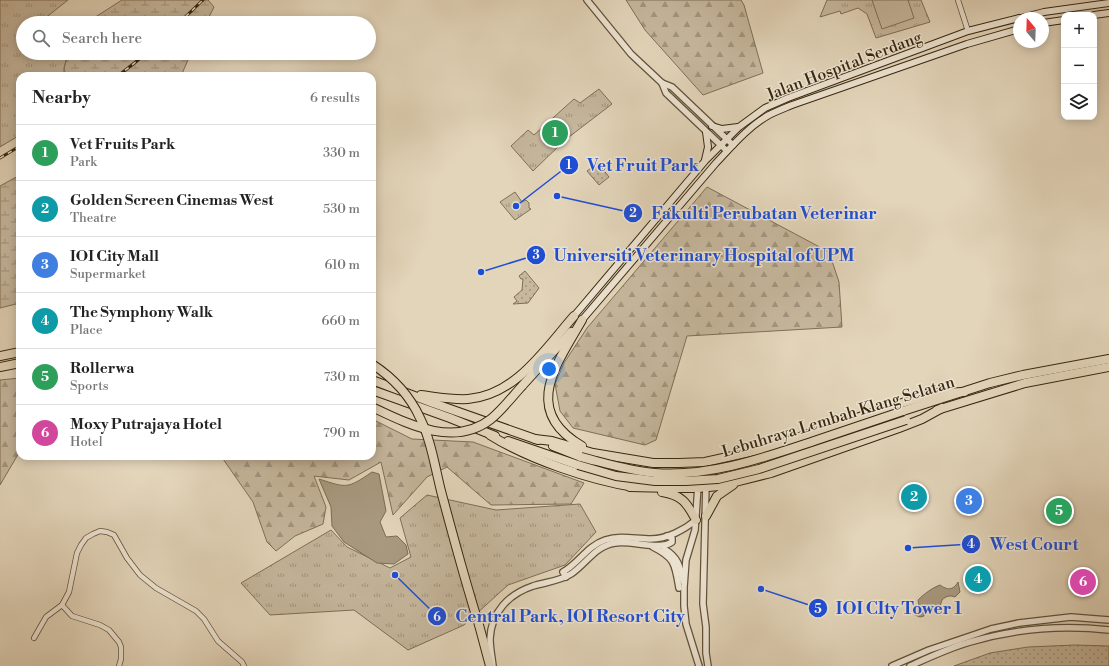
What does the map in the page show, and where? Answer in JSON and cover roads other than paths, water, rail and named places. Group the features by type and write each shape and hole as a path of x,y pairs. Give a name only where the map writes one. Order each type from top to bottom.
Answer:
{"highway":[{"path":"411,394 453,399 469,399 488,394 508,385 528,370 574,316"},
{"path":"376,409 417,427 441,432 464,431 479,426 490,420 582,320"},
{"path":"582,320 552,373 548,401 553,419 560,430 573,441 593,453"},
{"path":"0,356 16,353"},
{"name":"Lebuhraya Lembah Klang Selatan","path":"376,391 490,434 579,461 655,473 686,472 716,469 764,458 903,411 1023,374 1109,358"},
{"path":"0,367 16,365"},
{"path":"376,367 404,391 420,418 429,445 464,578 492,666"},
{"name":"Lebuhraya Lembah Klang Selatan","path":"376,381 535,439 579,461 616,476 655,481 686,482 718,479 759,468 942,408 1025,383 1109,367"},
{"path":"535,439 552,441 593,453 653,463 721,460 764,449 896,405 937,393 964,392"},
{"path":"630,487 702,488 741,481 870,439 922,419 942,408"},
{"path":"490,434 510,447 551,464 630,487 671,493 684,500 696,520"},
{"path":"706,516 717,496 741,481"}],"main road":[{"name":"Jalan Hospital Serdang","path":"1044,12 1109,2"},
{"path":"1097,15 1109,13"},
{"name":"Jalan Hospital Serdang","path":"574,316 705,161 726,139 754,115 788,98 968,32 1013,20"},
{"path":"1049,22 1061,20"},
{"name":"Jalan Hospital Serdang","path":"582,320 733,145 769,115 792,105 967,44 1013,31"},
{"path":"712,126 722,130 739,127"},
{"path":"705,161 708,146 706,132"}],"street":[{"path":"587,0 631,54 662,83 672,87 733,145"},
{"path":"593,0 599,13"},
{"path":"958,0 968,32"},
{"path":"662,83 666,93 727,152"},
{"path":"702,462 702,488 706,516 703,604 708,666"},
{"path":"681,587 686,560 695,530 702,488"},
{"path":"492,666 490,639 494,618 506,601 522,590 564,574 572,573 594,552 608,544 624,539 653,539 667,536 684,530 696,520"},
{"path":"34,638 46,617 62,604 69,592 77,553 81,545 86,538 93,534 100,531 108,532 114,535 127,558 140,575 156,588 196,611 204,619 218,641 242,662 244,666"},
{"path":"624,539 658,546 671,543 672,538 667,536"},
{"path":"649,545 663,552 672,559 681,587"},
{"path":"658,546 671,553 678,560 686,624 699,666"},
{"path":"62,604 72,616 100,625 109,630 119,642 121,647 121,659 119,666"},
{"path":"892,666 929,650 991,629 1019,623 1071,617 1109,620"},
{"path":"910,666 949,649 996,636 1020,632 1071,628 1109,630"}],"railway":[{"path":"186,16 203,0"},
{"path":"123,72 138,60"},
{"path":"0,158 16,148"}],"place":[{"name":"Vet Fruits Park","path":"555,133"},
{"name":"Fakulti Perubatan Veterinar","path":"557,196"},
{"name":"Vet Fruit Park","path":"516,206"},
{"name":"Universiti Veterinary Hospital of UPM","path":"481,272"},
{"name":"Golden Screen Cinemas West","path":"914,497"},
{"name":"IOI City Mall","path":"969,501"},
{"name":"Rollerwa","path":"1059,511"},
{"name":"West Court","path":"908,548"},
{"name":"Central Park, IOI Resort City","path":"395,575"},
{"name":"The Symphony Walk","path":"978,579"},
{"name":"Moxy Putrajaya Hotel","path":"1083,582"},
{"name":"IOI CIty Tower 1","path":"761,589"}]}
